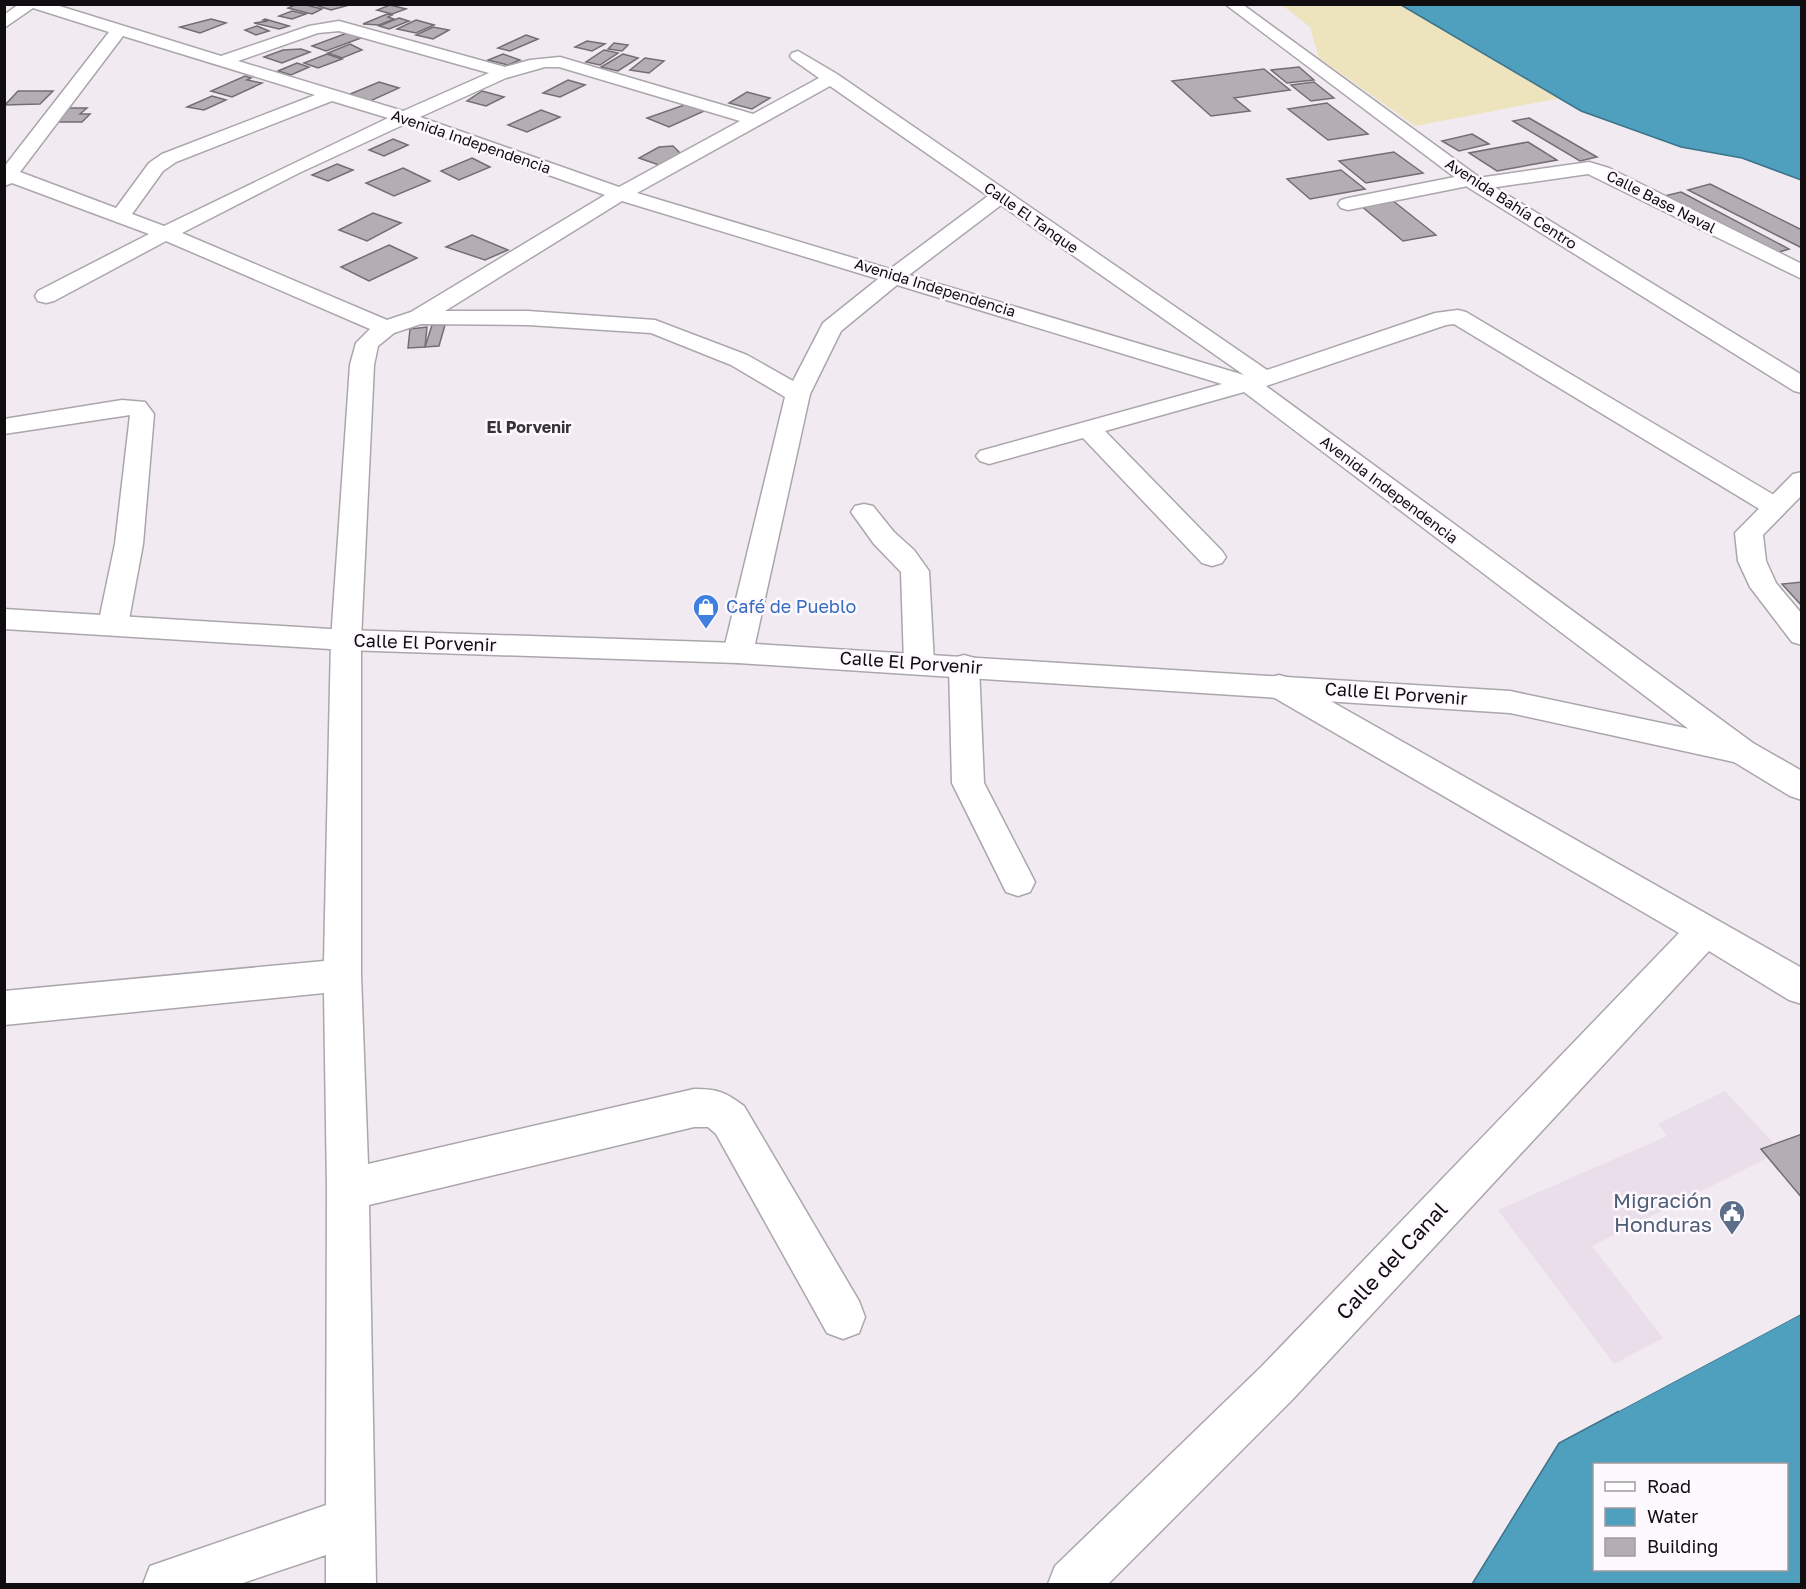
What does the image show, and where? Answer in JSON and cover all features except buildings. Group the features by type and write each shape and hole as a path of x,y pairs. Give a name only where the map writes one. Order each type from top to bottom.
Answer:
{"street":[{"path":"4,24 29,4"},
{"name":"Avenida Independencia","path":"35,4 111,22 220,62 403,117 620,194 1256,381 1742,752"},
{"name":"Avenida Bahía Centro","path":"1232,4 1473,182 1802,387"},
{"path":"111,22 6,176 165,232 386,328"},
{"path":"220,62 315,29 339,26 507,73"},
{"name":"Calle El Tanque","path":"798,56 1000,196 1256,381"},
{"path":"46,296 165,232 403,117 531,64 560,62 756,120"},
{"path":"351,1584 348,1189 342,975 346,640 362,365 367,344 386,328 419,317 620,194 831,78"},
{"path":"120,217 156,167 169,158 331,96"},
{"name":"Calle Base Naval","path":"1348,204 1473,182 1589,168 1602,172 1802,273"},
{"path":"738,653 798,394 831,328 894,276 1000,196"},
{"path":"419,317 528,318 655,327 739,360 798,394"},
{"path":"989,456 1256,381 1443,318 1458,317 1775,507"},
{"path":"4,427 122,406 136,407 142,414 129,544 113,625"},
{"path":"1087,427 1212,557"},
{"path":"1802,480 1749,533 1752,561 1764,587 1802,635"},
{"path":"864,512 884,538 904,556 915,571 919,663"},
{"name":"Calle El Porvenir","path":"4,619 346,640 738,653 1510,702 1742,752 1799,784"},
{"path":"964,666 968,783 1018,882"},
{"path":"1279,686 1706,930 1802,988"},
{"name":"Calle del Canal","path":"1073,1584 1276,1383 1706,930"},
{"path":"4,1008 342,975"},
{"path":"348,1189 694,1108 715,1108 730,1120 843,1317"},
{"path":"168,1584 350,1522"}],"shaded area":[{"path":"1725,1091 1781,1151 1592,1246 1663,1338 1614,1364 1498,1210 1667,1136 1658,1124"}],"sand":[{"path":"1282,5 1409,5 1561,98 1415,126 1319,58 1310,27"}],"water":[{"path":"1401,5 1801,5 1801,180 1742,158 1681,147 1581,111"},
{"path":"1801,1314 1801,1584 1472,1584 1559,1443"}],"pier":[{"path":"1802,1311 1801,1314 1619,1411 1617,1408"}],"place":[{"name":"Café de Pueblo","path":"706,630"},
{"name":"Migración Honduras","path":"1732,1236"}],"district":[{"name":"El Porvenir","path":"529,427"}]}
